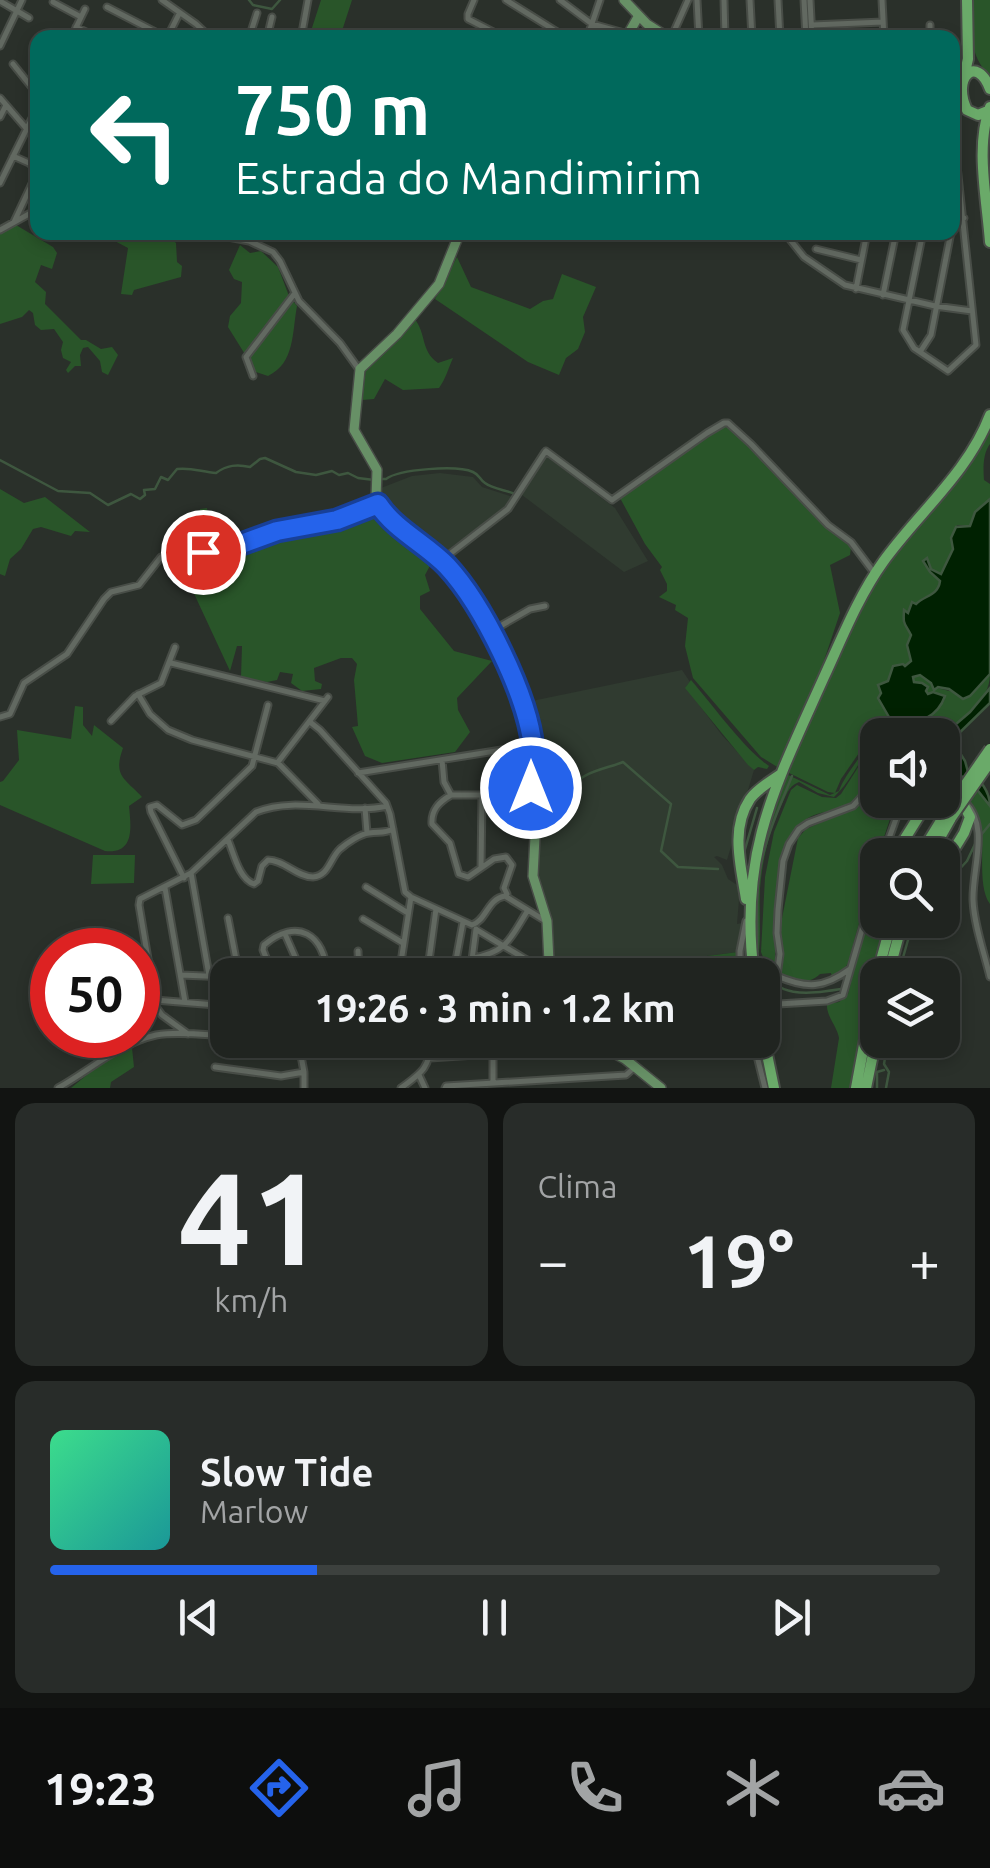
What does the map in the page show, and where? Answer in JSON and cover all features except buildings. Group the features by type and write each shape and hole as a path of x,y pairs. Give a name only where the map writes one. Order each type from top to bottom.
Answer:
{"highway":[{"path":"967,0 967,63 962,95 982,141"},
{"path":"968,40 975,63 990,89"},
{"path":"963,78 972,72 986,77"},
{"path":"968,111 978,115 990,109"},
{"path":"990,109 982,141 990,242"},
{"path":"749,958 754,864 766,811 782,771 874,574 968,458 990,415"},
{"path":"960,797 990,749"},
{"path":"960,801 990,762"},
{"path":"747,958 746,905 737,845 753,795 782,771"},
{"path":"745,812 752,803 766,811"},
{"path":"960,803 970,817 960,838"},
{"path":"918,818 907,836 906,847 911,850 935,837 947,818"},
{"path":"739,867 746,870 754,864"},
{"path":"856,1088 877,975 893,938"},
{"path":"761,1058 770,1088"},
{"path":"766,1058 770,1088"},
{"path":"868,1084 873,1058"}],"main road":[{"path":"624,0 638,17 658,30"},
{"path":"630,30 638,17"},
{"path":"960,81 963,78"},
{"path":"960,108 968,111"},
{"path":"457,240 439,284 360,370 354,430 378,470 378,504 386,516 442,560 465,588 513,676 532,746 533,881 547,921 551,958"},
{"path":"622,1058 662,1088"}],"street":[{"path":"0,0 29,18"},
{"path":"0,46 3,32 22,0"},
{"path":"162,0 200,30"},
{"path":"302,30 308,0"},
{"path":"506,0 554,30"},
{"path":"560,0 592,24 610,30"},
{"path":"590,30 600,0"},
{"path":"674,30 688,0"},
{"path":"696,0 698,30"},
{"path":"724,0 725,30"},
{"path":"750,0 752,30"},
{"path":"778,0 780,30"},
{"path":"807,0 811,30"},
{"path":"807,0 809,30"},
{"path":"882,0 884,30"},
{"path":"53,2 81,16"},
{"path":"473,2 468,19 489,30"},
{"path":"75,30 85,8"},
{"path":"106,8 151,30"},
{"path":"171,30 180,13"},
{"path":"252,29 257,14"},
{"path":"269,30 272,18"},
{"path":"812,25 883,22"},
{"path":"930,25 930,30"},
{"path":"76,27 81,30"},
{"path":"13,64 30,86"},
{"path":"0,98 26,128"},
{"path":"0,117 6,105"},
{"path":"0,183 30,121"},
{"path":"13,156 30,164"},
{"path":"14,222 30,186"},
{"path":"24,199 30,206"},
{"path":"921,240 904,330 913,347 947,371 976,346 960,204"},
{"path":"0,230 30,213"},
{"path":"244,240 264,246 276,256 302,305 340,343 360,370"},
{"path":"790,240 804,257 840,283 972,312"},
{"path":"856,288 865,240"},
{"path":"883,294 894,240"},
{"path":"920,352 930,335 949,240"},
{"path":"816,249 861,260"},
{"path":"253,376 246,357 295,293"},
{"path":"442,560 508,509 547,450 612,500 708,432 728,423 828,524 851,542 874,574"},
{"path":"0,717 10,714 25,682 66,654 112,591 138,585 161,557 225,550 270,533 344,518 378,504"},
{"path":"490,632 545,606"},
{"path":"111,721 138,694 161,683 175,646"},
{"path":"170,662 327,698 278,762"},
{"path":"138,694 156,720 173,733 278,762 320,806"},
{"path":"184,878 150,807 157,805 178,824 190,824 224,795 252,766 268,704"},
{"path":"310,722 387,806 403,888 412,898 476,928 523,958"},
{"path":"358,773 532,746"},
{"path":"442,760 444,782 451,796"},
{"path":"531,788 451,796 432,813 433,827 450,843 461,876 468,877 498,857 508,858 512,867 504,890 547,921"},
{"path":"480,868 482,794"},
{"path":"850,969 819,985 782,978 776,974 780,954 776,928 783,861 789,844 799,829 853,806 860,798"},
{"path":"960,801 974,810 979,837 972,902 990,977"},
{"path":"143,928 139,906 142,897 184,878 256,812 291,806 387,806"},
{"path":"365,808 367,833"},
{"path":"228,840 244,878 251,884 258,881 262,866 270,859 308,877 322,875 339,850 367,833 392,829"},
{"path":"181,975 208,975 190,873"},
{"path":"505,885 476,928 473,958 488,956 504,947 528,910"},
{"path":"366,887 408,913"},
{"path":"165,888 185,1002"},
{"path":"493,900 509,897"},
{"path":"401,958 412,898"},
{"path":"429,958 436,908"},
{"path":"228,918 236,958"},
{"path":"363,919 402,943"},
{"path":"457,958 464,922"},
{"path":"266,958 264,945 298,930 308,934 325,958"},
{"path":"285,934 296,958"},
{"path":"780,1004 839,998 845,992 860,935"},
{"path":"358,951 358,958"},
{"path":"160,1000 210,1004"},
{"path":"160,1013 188,1034"},
{"path":"58,1088 137,1042 159,1035 210,1035"},
{"path":"302,1058 304,1088"},
{"path":"401,1088 419,1075 430,1058"},
{"path":"493,1082 494,1058"},
{"path":"215,1067 281,1076 304,1072"},
{"path":"445,1087 626,1074 635,1068"},
{"path":"419,1075 426,1088"},
{"path":"643,1088 650,1078"}],"shaded area":[{"path":"321,0 352,0 342,30 311,30"},
{"path":"971,0 990,0 990,76 974,50"},
{"path":"16,225 30,233 30,240 41,240 53,247 57,253 52,269 41,265 35,282 46,292 45,304 81,340 101,349 112,347 118,355 108,375 102,372 100,361 88,347 80,355 81,366 68,373 71,362 63,358 63,342 54,329 41,330 35,325 29,310 22,317 0,324 0,234"},
{"path":"113,240 173,240 177,262 182,266 181,277 134,290 132,295 121,294 128,248"},
{"path":"240,245 250,253 261,251 278,267 297,306 288,355 268,376 256,372 228,327 230,316 241,303 242,282 234,279 229,270"},
{"path":"457,257 471,287 530,309 553,299 562,274 596,287 583,317 585,332 578,349 566,358 559,375 528,362 435,299"},
{"path":"414,318 432,358 438,363 453,358 439,388 403,390 385,379 374,399 362,400 366,369 399,339"},
{"path":"723,425 737,433 851,547 850,555 830,565 840,613 811,699 779,768 761,757 693,678 685,646 688,618 675,610 676,605 659,597 667,591 662,567 620,498"},
{"path":"990,426 984,480 990,484 990,499 975,512 970,526 957,525 954,549 941,575 931,569 927,559 924,561 940,581 939,586 928,598 912,602 907,614 904,610 903,621 911,635 912,661 893,667 888,681 881,684 881,693 893,718 860,718 860,752 835,793 828,792 785,771 872,584"},
{"path":"546,456 615,508 648,561 624,572 522,495"},
{"path":"440,473 473,477 482,487 513,497 505,508 442,554 386,511 381,488 412,476"},
{"path":"0,489 24,503 45,497 90,532 75,531 71,536 41,527 33,529 10,559 5,576 0,574"},
{"path":"990,499 990,674 963,699 949,689 934,690 920,675 913,677 914,682 928,687 928,694 945,696 942,704 926,718 890,718 878,698 878,685 888,681 893,666 905,666 911,661 907,645 911,635 904,623 904,610 908,613 912,602 916,604 939,586 940,581 923,561 927,558 931,569 941,574 953,549 951,538 956,527 970,526 975,512"},
{"path":"207,508 207,547 224,547 271,527 348,520 375,510 433,560 425,575 430,591 420,596 420,609 454,651 492,661 457,698 458,710 470,732 455,752 382,763 365,756 352,727 358,726 354,680 357,664 352,658 314,668 315,681 322,684 321,689 302,691 291,683 293,674 280,672 277,680 267,682 241,677 242,646 237,646 230,671 177,557 178,548 169,540 195,536 200,509"},
{"path":"682,670 690,682 686,687 754,770 727,860 714,857 728,879 740,887 737,924 742,923 738,952 692,958 552,958 538,878 538,749 527,702"},
{"path":"990,674 985,693 960,721 960,718 922,718 945,699 938,693 928,694 913,677 920,675 937,688 970,696"},
{"path":"691,680 739,738 769,766 767,769 754,770 748,765 685,688"},
{"path":"990,688 990,703 960,732 960,721"},
{"path":"75,706 83,707 83,725 92,736 94,725 123,748 120,771 142,797 129,806 129,838 115,851 105,851 0,805 0,782 19,760 17,730 71,739"},
{"path":"960,753 968,772 986,791 990,806 971,782 960,775"},
{"path":"860,755 853,773 844,786 834,797 799,782 788,792 764,857 759,952 754,955 754,877 784,773 830,795 839,791"},
{"path":"860,764 858,797 845,807 808,818 786,845 777,884 775,958 763,958 765,877 774,832 791,790 797,785 822,797 836,798"},
{"path":"960,775 971,782 990,806 990,904 983,883 979,818 960,796"},
{"path":"860,801 860,818 890,818 884,838 860,838 860,920 848,963 841,975 832,978 831,973 805,981 780,976 780,928 798,838 806,829 852,809"},
{"path":"93,855 135,855 134,883 91,884"},
{"path":"862,938 881,938 876,958 860,958 860,1046 853,1088 831,1088 839,1038 827,1004 839,1002 848,994"},
{"path":"738,952 738,958 692,958"},
{"path":"133,1058 134,1067 111,1082 110,1088 71,1088 105,1060"}],"waterway":[{"path":"249,0 253,5 272,9 280,0"},
{"path":"0,460 58,491 90,493 108,505 131,494 140,499 144,490 155,489 161,477 168,480 177,469 216,473 232,466 250,467 265,458 296,472 316,475 332,471 374,480"},
{"path":"382,479 415,471 465,470 488,485 515,494"},
{"path":"561,815 579,779 623,762 671,804 661,851 678,867 718,869"},
{"path":"757,948 760,869 792,776"},
{"path":"743,856 757,808"},
{"path":"981,835 990,824"},
{"path":"960,869 976,842"},
{"path":"903,958 909,938"},
{"path":"780,987 805,993 841,989"},
{"path":"885,1058 889,1072 886,1088"},
{"path":"877,1088 877,1072 884,1070"}],"route":[{"path":"203,552 225,550 297,526 337,520 378,504 386,516 454,574 504,656 530,728 531,788"}]}
